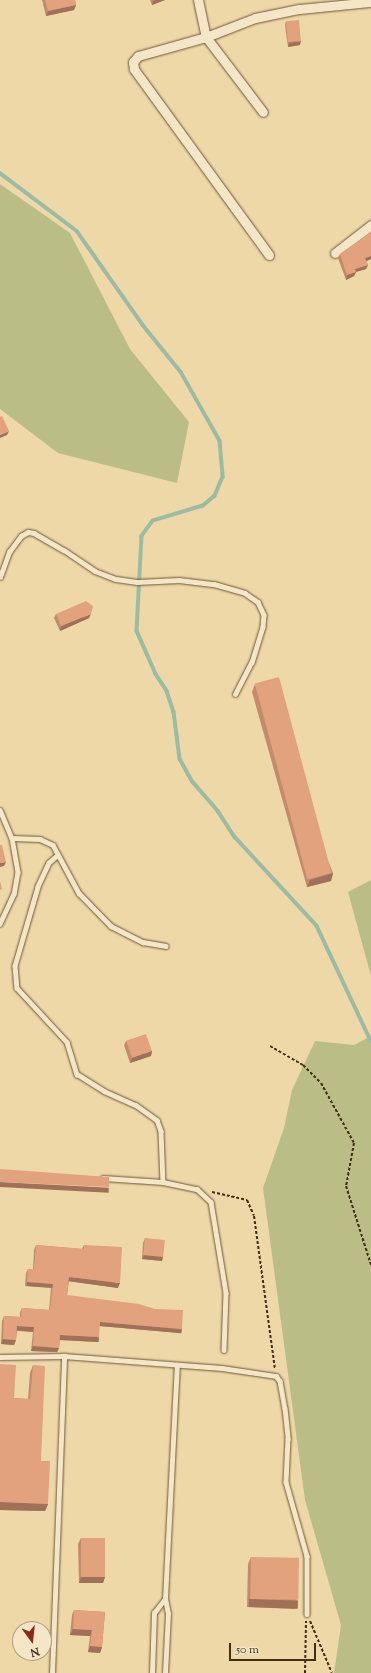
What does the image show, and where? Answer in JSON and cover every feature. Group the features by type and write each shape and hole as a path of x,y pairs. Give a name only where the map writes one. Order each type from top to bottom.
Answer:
{"street":[{"path":"198,0 206,37 263,112"},
{"path":"269,255 133,65 138,56 206,37 255,18 299,9 370,2"},
{"path":"335,253 371,225"}],"lane":[{"path":"0,577 9,552 21,536 28,532 34,533 64,550 94,571 116,579 137,582 179,580 214,584 245,593 258,602 264,615 263,627 252,662 236,694"},
{"path":"0,810 12,838 18,861 17,882 14,894 0,924"},
{"path":"12,838 47,841 53,845 79,893 111,926 143,942 166,946"},
{"path":"58,855 49,863 38,887 15,966 17,988 67,1042 77,1074 104,1091 136,1105 157,1120 162,1130 164,1182"},
{"path":"100,1178 164,1182 197,1189 211,1202 226,1293 224,1350"},
{"path":"0,1357 64,1356 177,1365 276,1376 280,1381 285,1408 288,1439 286,1482 308,1556 307,1614"},
{"path":"52,1673 64,1356"},
{"path":"165,1673 168,1614 165,1599 177,1365"},
{"path":"152,1673 154,1613 165,1599"}],"path":[{"path":"270,1046 304,1065 321,1083 354,1143 346,1186 371,1265"},
{"path":"197,1189 247,1200 254,1216 271,1322 276,1376"},
{"path":"305,1673 307,1614"},
{"path":"307,1614 332,1673"}],"green space":[{"path":"0,184 70,233 130,349 189,422 177,483 58,453 0,409"},
{"path":"371,880 371,976 348,892"},
{"path":"371,1036 371,1673 334,1673 341,1625 305,1500 263,1188 284,1128 292,1090 315,1041 354,1045"}],"building":[{"path":"45,0 75,0 76,5 48,11"},
{"path":"299,20 301,41 288,42 286,21"},
{"path":"371,232 371,256 365,258 368,265 355,269 356,272 347,275 340,254"},
{"path":"2,416 9,431 0,435 0,417"},
{"path":"86,601 93,606 91,614 61,626 56,614"},
{"path":"279,677 332,873 307,880 255,683"},
{"path":"0,845 2,845 6,862 0,863"},
{"path":"146,1034 152,1051 132,1058 126,1041"},
{"path":"0,1169 109,1177 109,1187 0,1182"},
{"path":"145,1238 165,1240 163,1257 143,1255"},
{"path":"36,1245 84,1249 84,1245 122,1247 120,1283 69,1277 67,1295 139,1304 155,1309 183,1310 182,1329 100,1322 99,1337 60,1335 59,1348 33,1346 34,1327 17,1326 16,1340 3,1339 4,1316 21,1317 22,1308 50,1310 53,1284 27,1282 28,1269 34,1269"},
{"path":"0,1364 16,1365 14,1398 30,1399 33,1365 45,1366 41,1461 50,1461 48,1504 0,1502"},
{"path":"81,1538 105,1538 105,1577 81,1577"},
{"path":"251,1557 299,1558 298,1600 250,1599"},
{"path":"74,1610 105,1612 102,1647 90,1646 92,1630 73,1629"}],"waterway":[{"path":"0,173 77,231 143,325 181,372 220,441 223,477 215,496 203,506 153,521 142,536 137,631 156,674 167,691 174,712 180,759 193,782 218,811 235,837 317,926 371,1041"}]}
